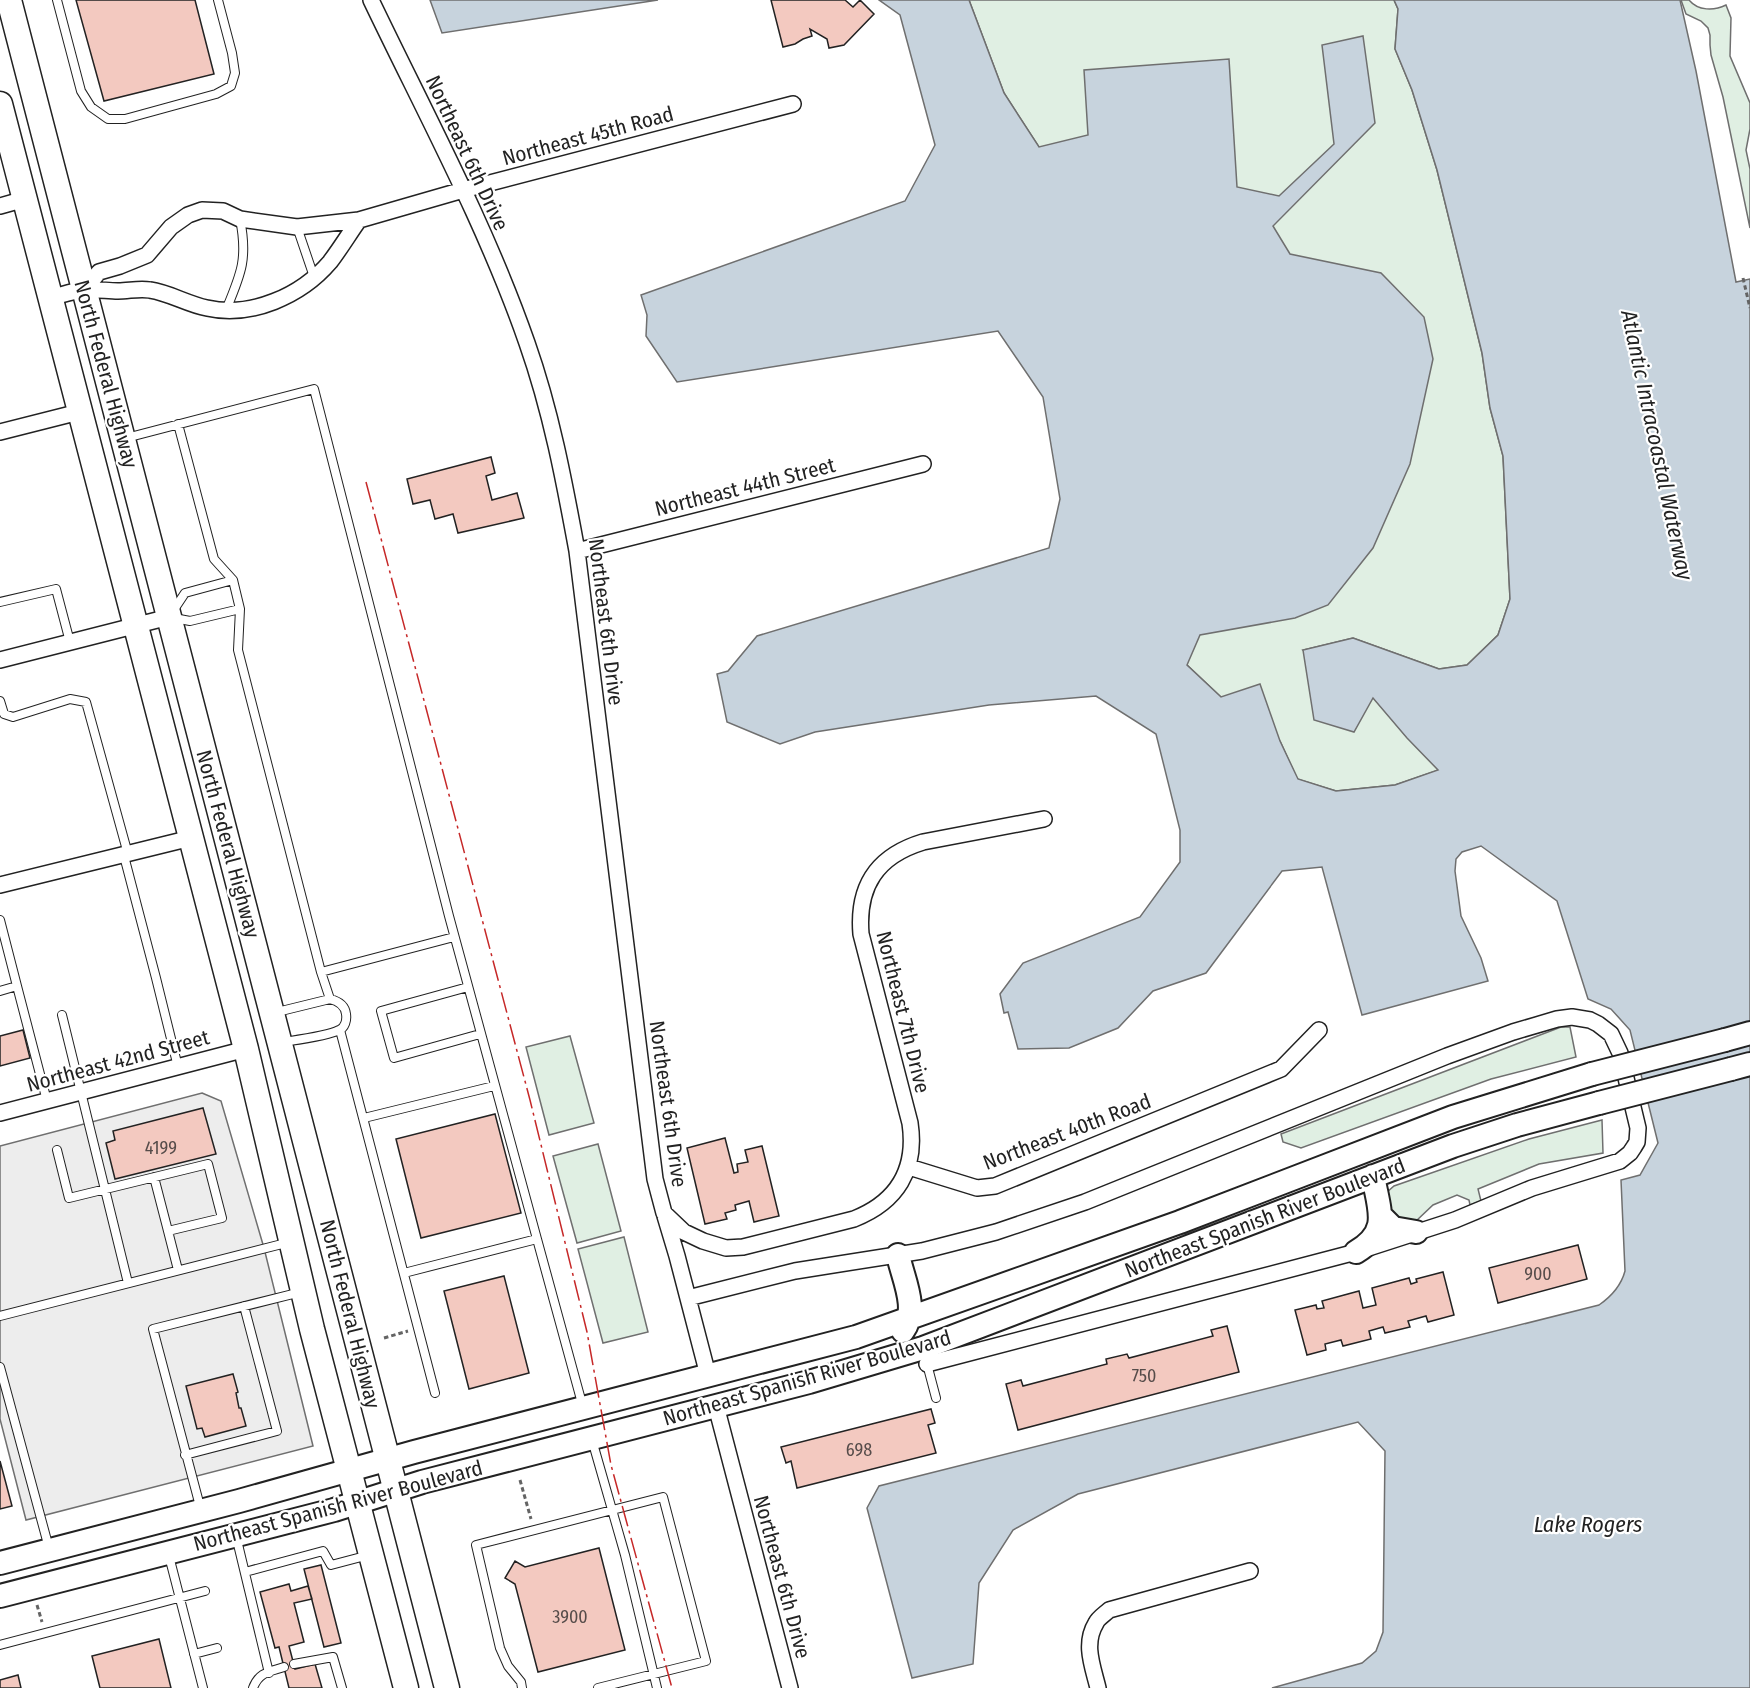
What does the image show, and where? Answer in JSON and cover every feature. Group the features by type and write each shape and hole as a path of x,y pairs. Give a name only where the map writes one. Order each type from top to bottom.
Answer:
{"main road":[{"name":"North Federal Highway","path":"9,0 447,1688"},
{"name":"North Federal Highway","path":"0,104 246,1049 348,1472 406,1688"},
{"path":"230,990 252,1025 262,1035 279,1042"},
{"name":"Northeast Spanish River Boulevard","path":"0,1563 846,1340 1180,1222 1453,1117 1592,1074 1750,1033"},
{"path":"246,1049 262,1058 276,1073 295,1102"},
{"name":"Northeast Spanish River Boulevard","path":"0,1596 334,1510 451,1474 809,1382 925,1356 1373,1176 1485,1135 1750,1064"},
{"path":"1356,1252 1368,1244 1378,1230 1380,1215 1373,1176"},
{"path":"1380,1215 1393,1228 1416,1232"},
{"path":"809,1382 892,1343 906,1328 910,1301 898,1255"},
{"path":"925,1356 926,1338 947,1319 1050,1267"}],"street":[{"name":"Northeast 6th Drive","path":"371,0 463,190 504,281 548,410 564,476 577,551 655,1179 664,1213 684,1232 703,1241 726,1248 743,1247 870,1213 885,1203 897,1190 909,1167"},
{"name":"Northeast 45th Road","path":"84,290 99,272 147,255 171,227 188,215 202,210 223,211 240,219 297,227 359,220 463,190 793,104"},
{"path":"0,206 25,200"},
{"name":"Northeast 45th Road","path":"50,298 84,290 121,291 138,288 152,290 206,308 239,310 258,306 294,293 314,277 330,262 359,220"},
{"path":"0,432 80,412"},
{"name":"Northeast 44th Street","path":"577,551 923,464"},
{"path":"0,660 169,617"},
{"name":"Northeast 7th Drive","path":"909,1167 912,1140 910,1123 861,934 859,916 868,882 891,856 906,847 1044,819"},
{"path":"0,885 191,838"},
{"name":"Northeast Spanish River Boulevard","path":"688,1298 795,1270 898,1255 967,1240 1053,1214 1447,1056 1557,1019 1572,1017 1590,1020 1606,1029 1618,1045 1638,1135 1637,1142 1630,1153 1613,1163 1548,1182 1468,1216 1356,1252 925,1356"},
{"name":"Northeast 40th Road","path":"909,1167 977,1188 995,1186 1281,1069 1319,1030"},
{"name":"Northeast 42nd Street","path":"0,1113 246,1049"},
{"path":"664,1213 708,1375"},
{"name":"Northeast 6th Drive","path":"716,1406 790,1688"},
{"path":"1098,1688 1090,1657 1089,1641 1096,1622 1109,1610 1250,1571"}],"lane":[{"path":"57,0 81,91 91,106 108,119 125,119 216,94 231,86 235,73 232,53 218,0"},
{"path":"226,310 242,270 244,250 240,219"},
{"path":"297,227 314,277"},
{"path":"123,438 314,389 454,937 584,1408"},
{"path":"178,424 214,559 233,580 240,609 238,651 321,972 330,999"},
{"path":"233,580 185,593 169,617 190,621 240,609"},
{"path":"0,602 57,589 70,642"},
{"path":"0,701 4,714 13,717 70,699 86,702 178,1067"},
{"path":"0,920 46,1101"},
{"path":"321,972 454,937"},
{"path":"0,991 17,986"},
{"path":"468,987 381,1011 394,1058 480,1034"},
{"path":"272,1013 330,999 337,1001 346,1010 346,1021 340,1030 305,1039 279,1042"},
{"path":"62,1015 128,1283"},
{"path":"340,1030 435,1393"},
{"path":"364,1118 495,1086"},
{"path":"57,1150 69,1198 208,1164 222,1218 168,1231"},
{"path":"154,1177 178,1270"},
{"path":"404,1273 537,1239"},
{"path":"0,1316 291,1241"},
{"path":"201,1511 153,1329 303,1291"},
{"path":"185,1455 278,1431 244,1306"},
{"path":"925,1356 936,1398"},
{"path":"0,1367 50,1550"},
{"path":"592,1438 657,1688"},
{"path":"522,1688 521,1682 508,1666 500,1648 476,1545 663,1497 706,1661 598,1688"},
{"path":"236,1535 269,1673"},
{"path":"245,1572 323,1551 331,1565 371,1555"},
{"path":"168,1552 203,1688"},
{"path":"0,1645 205,1592"},
{"path":"194,1654 217,1648"},
{"path":"294,1664 333,1657 342,1688"},
{"path":"253,1688 262,1674 284,1667"}],"path":[{"path":"1743,278 1750,308"},
{"path":"384,1338 418,1329"},
{"path":"520,1480 533,1530"},
{"path":"35,1598 45,1633"}],"green space":[{"path":"969,0 1394,0 1398,9 1395,49 1412,90 1437,170 1482,353 1490,408 1503,456 1510,599 1498,635 1467,665 1439,669 1353,638 1303,650 1373,697 1439,770 1395,785 1336,791 1297,779 1280,741 1221,697 1187,665 1039,147 1004,93"},
{"path":"1681,0 1689,0 1706,9 1726,5 1731,18 1730,56 1750,103 1750,129 1746,150 1750,169 1750,228 1723,97 1711,55 1708,28 1701,21 1686,14"},
{"path":"1561,1027 1570,1027 1576,1057 1491,1079 1301,1148 1283,1142 1281,1134"},
{"path":"570,1036 594,1123 549,1135 526,1047"},
{"path":"1602,1120 1603,1153 1539,1164 1478,1189 1481,1201 1470,1205 1469,1200 1457,1195 1433,1205 1415,1222 1401,1220 1387,1209 1386,1193 1394,1186 1529,1139"},
{"path":"598,1144 621,1231 577,1243 553,1156"},
{"path":"624,1237 648,1332 603,1343 578,1249"}],"shaded area":[{"path":"202,1093 221,1101 264,1248 313,1446 26,1520 0,1419 0,1146"}],"water":[{"path":"430,0 658,0 442,33"},
{"path":"879,0 969,0 1004,93 1039,147 1088,135 1084,70 1229,59 1237,187 1279,196 1334,144 1322,45 1363,36 1375,123 1273,226 1290,254 1381,273 1424,317 1433,359 1410,464 1373,548 1328,605 1295,618 1200,635 1187,665 1221,697 1260,684 1280,741 1298,779 1336,791 1395,785 1438,770 1373,698 1354,732 1314,720 1303,650 1353,638 1439,669 1467,665 1498,635 1510,599 1503,456 1490,408 1482,353 1437,170 1412,90 1395,49 1398,9 1394,0 1680,0 1696,71 1736,282 1750,279 1750,1688 1272,1688 1362,1663 1376,1651 1383,1632 1385,1451 1358,1422 1078,1494 1013,1530 979,1583 973,1664 912,1678 867,1508 879,1486 1599,1305 1615,1290 1625,1271 1621,1180 1640,1175 1658,1143 1630,1030 1611,1009 1588,999 1557,901 1481,846 1462,852 1456,859 1455,871 1461,916 1481,958 1488,981 1362,1015 1322,867 1282,871 1206,973 1153,991 1118,1028 1069,1048 1018,1049 1008,1012 1004,1013 1000,994 1023,963 1140,917 1180,862 1180,830 1156,734 1096,696 989,705 815,732 780,744 727,722 717,674 728,671 757,636 1049,548 1060,499 1043,397 998,331 677,382 646,336 647,315 641,295 905,201 935,145 900,15"}],"building":[{"path":"76,0 195,0 214,74 104,101"},
{"path":"771,0 845,0 853,7 860,0 874,14 844,45 829,48 827,39 810,29 812,36 783,47"},
{"path":"491,457 495,473 486,476 492,500 517,493 524,518 458,533 453,514 435,519 430,500 413,504 407,479"},
{"path":"23,1030 30,1058 0,1066 0,1036"},
{"path":"203,1108 216,1154 115,1179 106,1143 115,1140 113,1131"},
{"path":"495,1114 521,1213 421,1238 396,1139"},
{"path":"725,1138 734,1173 738,1172 737,1164 748,1162 745,1150 762,1146 779,1216 754,1222 749,1201 735,1205 736,1210 725,1213 727,1219 705,1224 687,1148"},
{"path":"1578,1245 1587,1279 1498,1303 1489,1268"},
{"path":"1443,1272 1454,1315 1428,1322 1426,1316 1408,1321 1410,1327 1385,1333 1383,1327 1369,1331 1371,1339 1343,1346 1341,1340 1325,1344 1326,1350 1307,1355 1295,1310 1316,1305 1317,1309 1324,1308 1322,1301 1359,1291 1363,1308 1376,1305 1372,1288 1409,1278 1411,1284 1417,1282 1416,1279"},
{"path":"504,1276 529,1373 469,1389 444,1291"},
{"path":"1227,1326 1239,1372 1018,1430 1006,1384 1021,1380 1023,1386 1107,1364 1106,1359 1127,1354 1129,1358 1213,1336 1211,1330"},
{"path":"233,1374 239,1408 241,1408 246,1426 205,1437 202,1428 197,1429 186,1386"},
{"path":"931,1409 935,1423 928,1425 936,1453 797,1488 791,1461 786,1463 781,1447"},
{"path":"0,1461 12,1506 0,1509"},
{"path":"599,1548 625,1650 538,1672 515,1584 505,1578 515,1561 525,1567"},
{"path":"321,1565 341,1643 324,1647 304,1569"},
{"path":"289,1584 291,1591 308,1586 312,1599 294,1603 304,1642 289,1646 295,1669 315,1664 322,1688 289,1688 279,1647 275,1648 260,1592"},
{"path":"159,1639 171,1688 100,1688 92,1656"},
{"path":"18,1675 21,1688 0,1688 0,1680"}],"power":[{"path":"366,482 530,1100 587,1332 611,1465 672,1688"}],"water label":[{"name":"Atlantic Intracoastal Waterway","path":"1657,445"},
{"name":"Lake Rogers","path":"1588,1524"}]}
